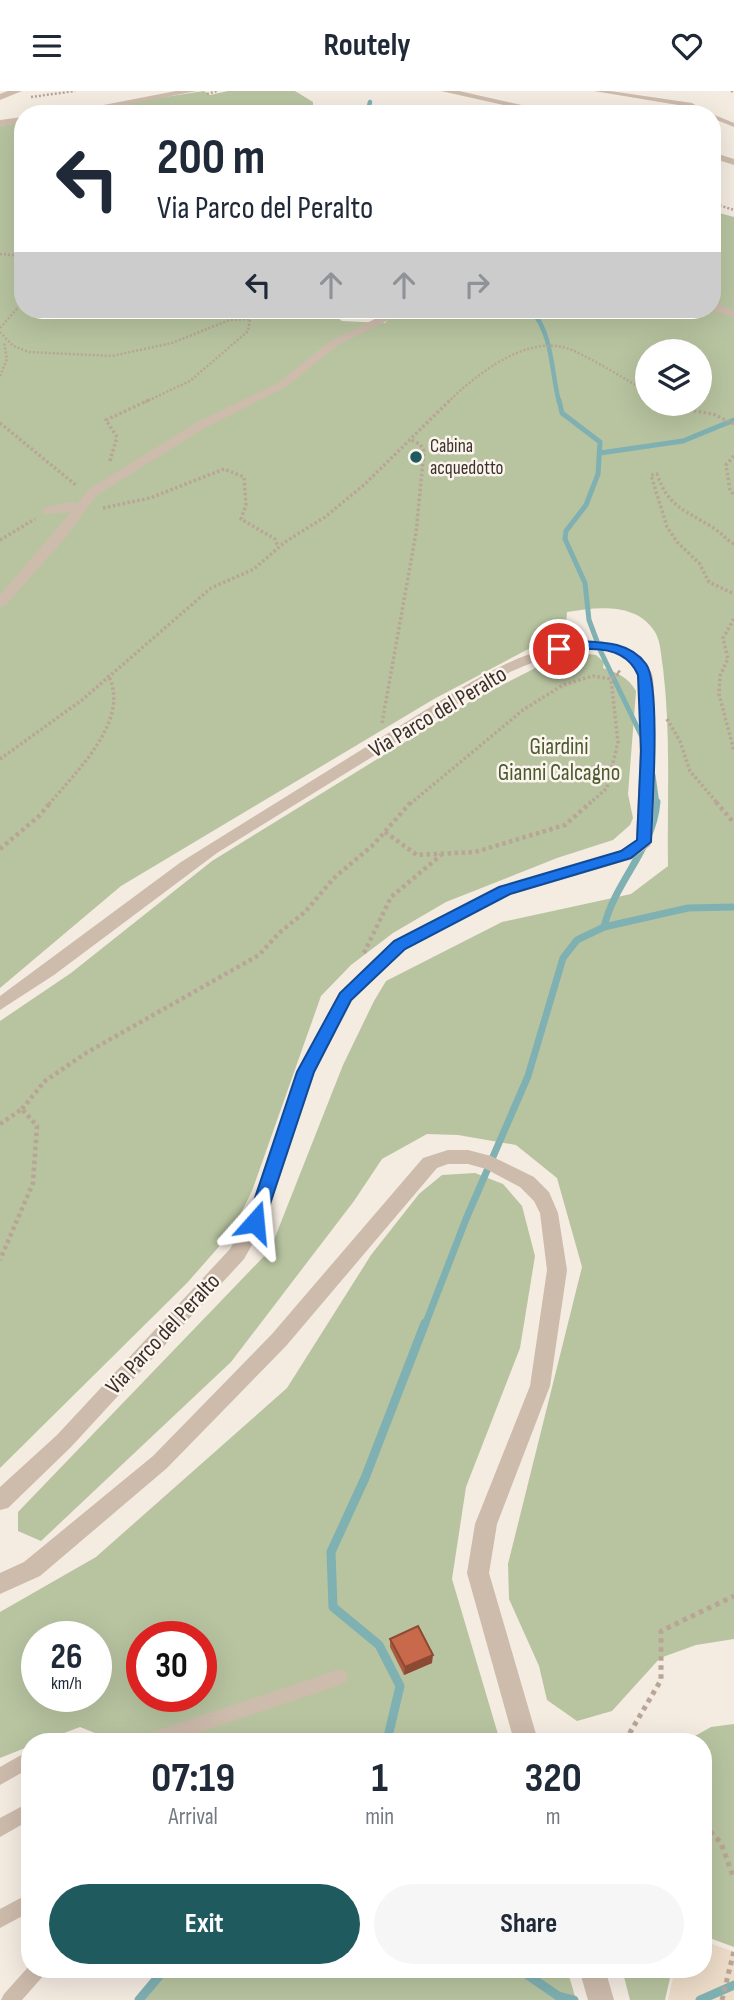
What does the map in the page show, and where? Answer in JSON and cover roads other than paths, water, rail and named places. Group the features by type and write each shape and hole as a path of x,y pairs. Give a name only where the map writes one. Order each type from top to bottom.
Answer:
{"street":[{"path":"3,97 17,91"},
{"path":"112,105 192,91"},
{"path":"446,91 514,105"},
{"path":"0,603 93,492 201,425 282,385 334,343 383,319"},
{"path":"48,511 69,506 79,511"},
{"name":"Via Parco del Peralto","path":"0,1004 65,960 187,866 469,690 541,654 578,645 623,650 635,659 645,675 648,751 644,842 626,855 505,891 399,945 345,997 306,1072 255,1222 237,1254 64,1441 0,1501"},
{"path":"0,1584 32,1569 160,1462 279,1341 388,1208 430,1163 448,1157 468,1157 510,1171 542,1197 549,1213 557,1270 540,1386 486,1524 478,1573 524,1733"},
{"path":"595,1978 601,2000"}],"lane":[{"path":"597,91 692,105"},
{"path":"174,1733 340,1677"},
{"path":"0,1777 21,1764"},
{"path":"0,1828 21,1815"},
{"path":"0,1919 21,1907"},
{"path":"10,2000 30,1978"}],"waterway":[{"path":"537,319 547,341 559,402"},
{"path":"559,400 562,413 600,442 598,474 586,505 566,531 565,539 585,583 589,620 601,652 642,737"},
{"path":"600,453 683,441 734,420"},
{"path":"653,775 657,803"},
{"path":"604,927 616,895 649,835 657,803"},
{"path":"604,927 688,908 734,907"},
{"path":"425,1325 466,1219 528,1076 563,958 577,940 604,927"},
{"path":"389,1733 400,1686 379,1645 333,1607 331,1552 365,1478 425,1323"},
{"path":"139,2000 157,1978"},
{"path":"532,1978 558,1996 574,2000"},
{"path":"700,2000 734,1985"}],"place":[{"name":"Cabina acquedotto","path":"416,457"}],"park label":[{"name":"Giardini Gianni Calcagno","path":"559,760"}]}
